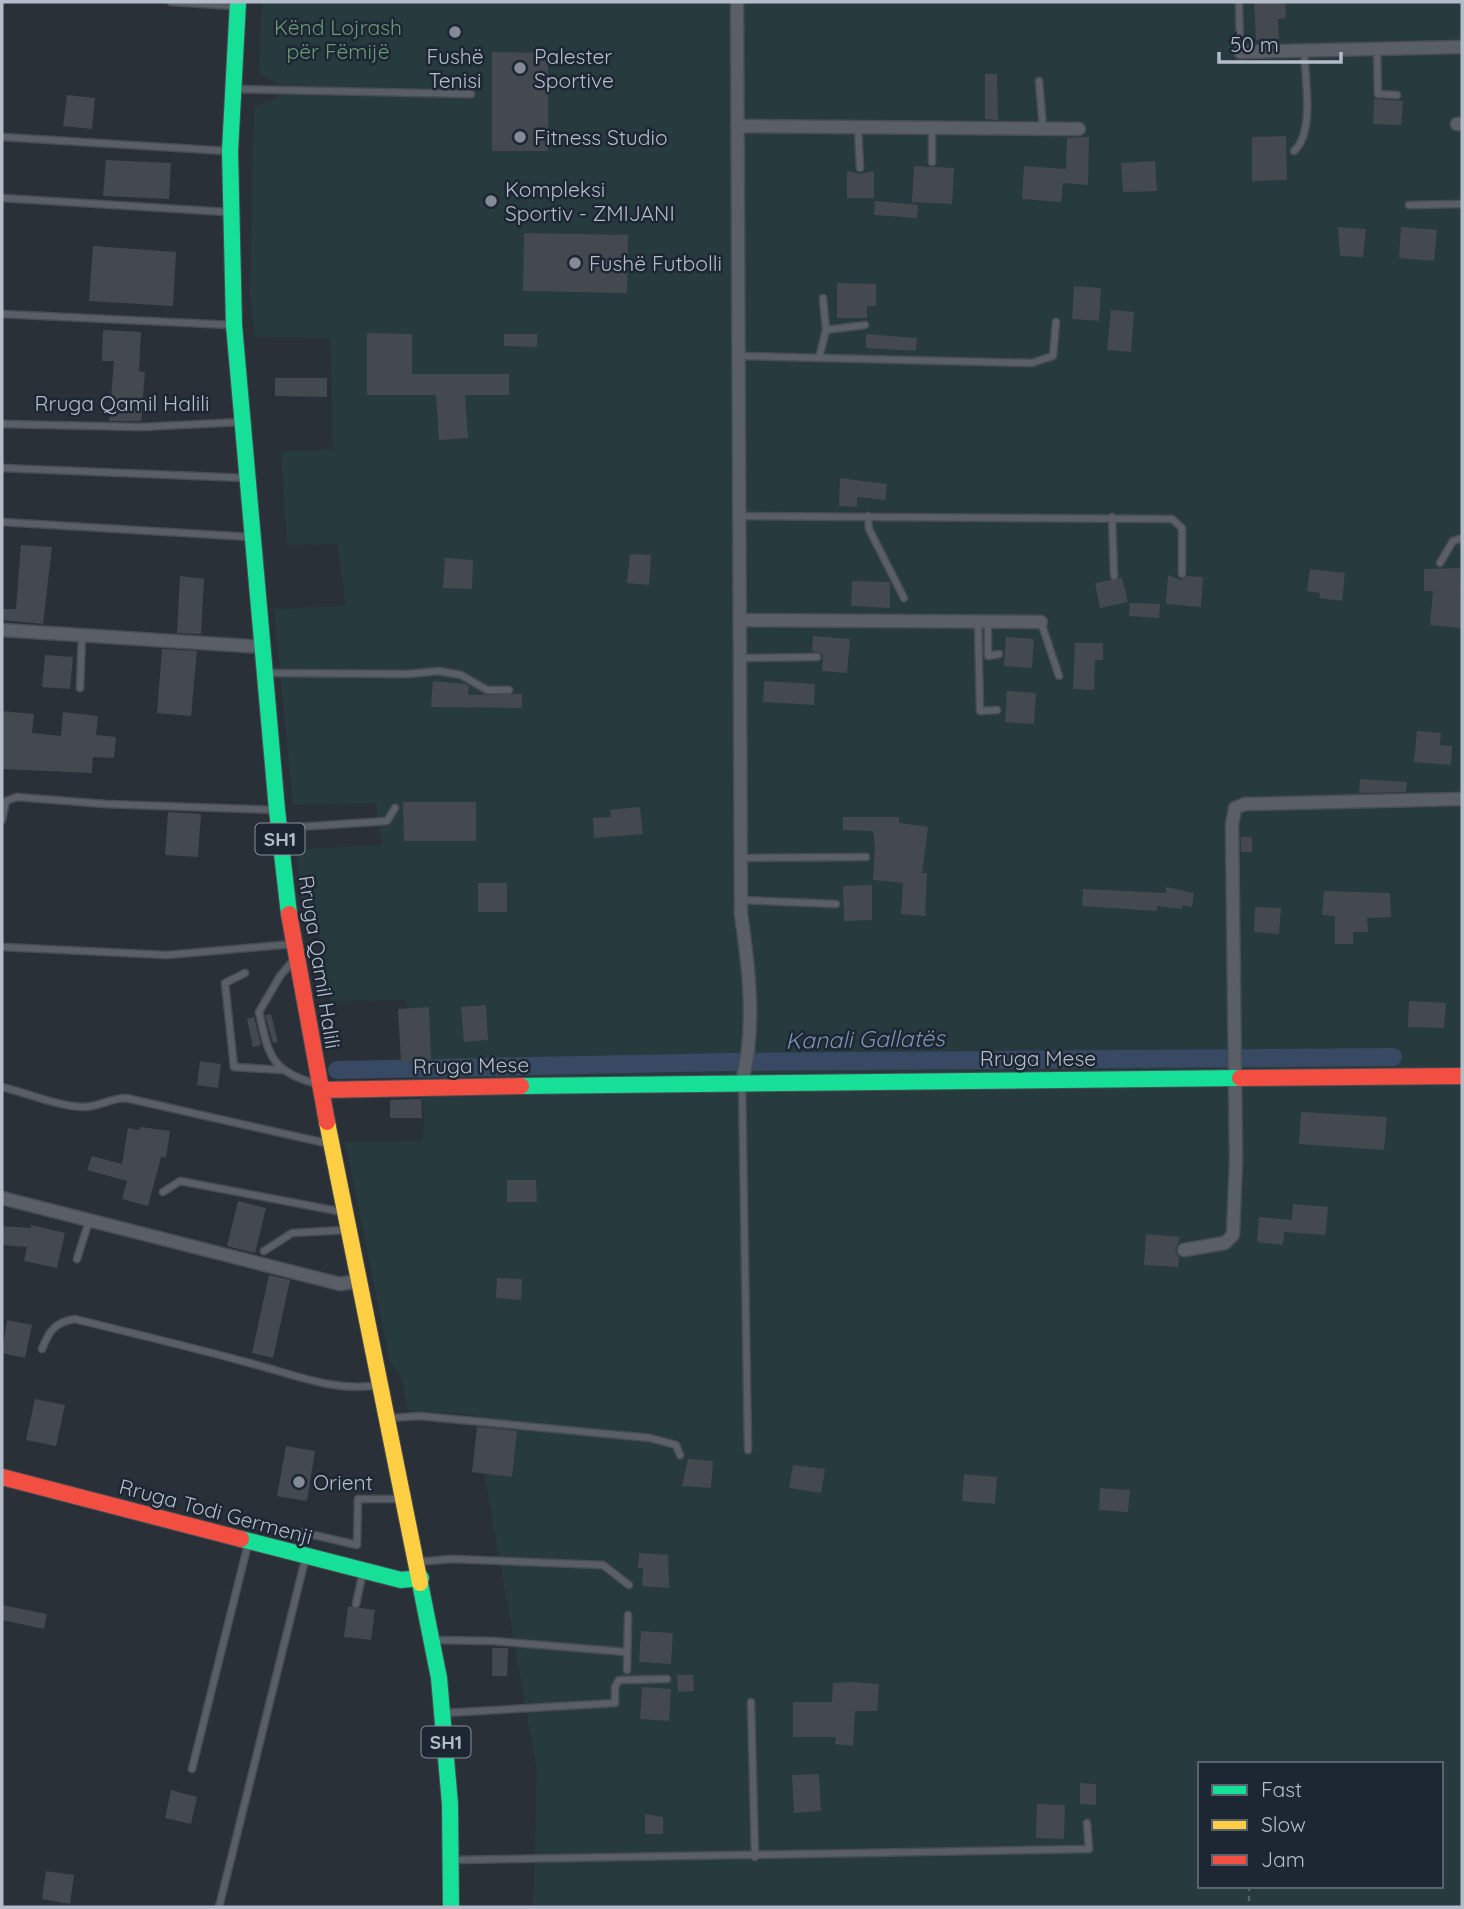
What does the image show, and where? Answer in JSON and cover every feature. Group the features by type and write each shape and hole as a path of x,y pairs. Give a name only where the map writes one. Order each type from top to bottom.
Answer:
{"main road":[{"name":"SH1","path":"232,89 237,4"},
{"name":"Rruga Qamil Halili","path":"232,89 230,212 234,325 276,810 295,950 320,1087 419,1570"},
{"name":"Rruga Mese","path":"320,1087 743,1075 1234,1073 1462,1076"},
{"name":"Rruga Todi Germenji","path":"2,1477 401,1580 419,1570"},
{"name":"SH1","path":"419,1570 443,1713 451,1907"}],"street":[{"path":"737,2 741,900 747,959 747,1041 743,1075"},
{"path":"1241,52 1462,47"},
{"path":"737,127 1079,129"},
{"path":"740,620 1041,622"},
{"path":"2,630 262,647"},
{"path":"1184,1250 1225,1243 1233,1236 1236,1160 1232,825 1235,808 1245,804 1462,799"},
{"path":"2,1198 340,1284 359,1281"}],"lane":[{"path":"171,2 237,4"},
{"path":"1239,2 1241,52"},
{"path":"1377,49 1378,94 1397,95"},
{"path":"1294,151 1301,145 1306,124 1304,51"},
{"path":"1040,81 1043,128"},
{"path":"232,89 471,93"},
{"path":"858,127 860,168"},
{"path":"932,128 932,162"},
{"path":"2,137 230,151"},
{"path":"2,198 230,212"},
{"path":"1409,205 1462,204"},
{"path":"819,358 827,330 823,298"},
{"path":"2,314 234,325"},
{"path":"738,356 1044,361 1053,356 1056,322"},
{"path":"827,330 865,325"},
{"name":"Rruga Qamil Halili","path":"2,424 142,427 243,422"},
{"path":"2,468 247,478"},
{"path":"739,516 1112,517 1178,522 1182,528 1182,574"},
{"path":"868,516 869,529 904,598"},
{"path":"1112,517 1114,576"},
{"path":"2,522 252,537"},
{"path":"1440,563 1453,541 1462,538"},
{"path":"983,622 988,656 999,654"},
{"path":"983,622 980,711 997,710"},
{"path":"1041,622 1059,676"},
{"path":"80,688 82,635"},
{"path":"740,658 817,657"},
{"path":"264,673 280,671 408,674 439,671 461,674 487,690 509,690"},
{"path":"2,820 6,801 17,797 105,804 276,810"},
{"path":"279,828 387,821 395,808"},
{"path":"741,858 866,857"},
{"path":"741,900 836,904"},
{"path":"2,947 167,955 295,950"},
{"path":"295,950 259,1012 267,1052 284,1070 320,1087"},
{"path":"245,973 225,983 234,1067 284,1070"},
{"path":"743,1075 748,1450"},
{"path":"2,1087 82,1107 98,1105 114,1098 126,1098 333,1145"},
{"path":"163,1192 180,1181 346,1213"},
{"path":"77,1259 90,1221"},
{"path":"264,1251 292,1233 349,1230"},
{"path":"42,1349 49,1332 57,1324 75,1319 266,1367 306,1380 360,1388 381,1384"},
{"path":"388,1418 420,1416 650,1438 676,1445 680,1455"},
{"path":"301,1532 357,1545 358,1499 404,1499"},
{"path":"192,1769 249,1541"},
{"path":"219,1907 306,1556"},
{"path":"419,1570 451,1559 603,1565 629,1585"},
{"path":"356,1604 364,1570"},
{"path":"627,1670 628,1615"},
{"path":"432,1640 494,1641 627,1652"},
{"path":"443,1713 615,1703 615,1687 619,1680 667,1679"},
{"path":"751,1702 755,1857"},
{"path":"451,1860 755,1857 1089,1849 1087,1822"}],"path":[{"path":"1249,1888 1249,1907"}],"green space":[{"name":"Kënd Lojrash për Fëmijë","path":"262,2 1462,2 1462,1907 533,1907 537,1772 474,1415 408,1410 401,1376 390,1363 345,1142 422,1141 424,1117 406,1000 330,1001 318,924 305,924 296,849 382,845 376,803 293,805 274,609 346,606 337,544 287,545 281,451 333,450 330,338 255,337 250,294 254,108 278,97 278,84 259,74"}],"building":[{"path":"1254,2 1285,2 1286,18 1278,19 1279,39 1256,40"},
{"path":"492,52 548,53 548,151 492,151"},
{"path":"985,74 997,74 998,120 985,119"},
{"path":"67,95 95,98 92,129 63,126"},
{"path":"1374,99 1403,101 1401,125 1373,124"},
{"path":"1286,136 1287,180 1252,181 1252,137"},
{"path":"1089,137 1088,185 1063,183 1061,202 1022,199 1024,166 1066,169 1067,138"},
{"path":"106,160 171,163 169,199 103,196"},
{"path":"1155,161 1157,191 1123,192 1121,163"},
{"path":"914,166 954,168 952,204 912,202"},
{"path":"847,171 860,174 874,171 874,198 847,198"},
{"path":"875,201 918,205 917,218 874,215"},
{"path":"1338,227 1366,229 1363,257 1340,256"},
{"path":"1401,227 1437,230 1434,261 1399,258"},
{"name":"Fushë Futbolli","path":"524,233 628,235 627,293 523,291"},
{"path":"93,246 176,252 173,306 89,301"},
{"path":"837,283 876,284 876,306 867,306 867,318 837,318"},
{"path":"1074,286 1101,288 1099,321 1072,319"},
{"path":"1111,310 1134,312 1131,352 1107,350"},
{"path":"103,330 141,332 139,371 145,372 141,421 109,421 114,361 102,361"},
{"path":"367,333 412,334 412,374 509,374 509,395 465,395 468,438 439,440 436,395 367,395"},
{"path":"504,334 537,334 537,347 504,346"},
{"path":"866,334 917,338 916,351 866,348"},
{"path":"275,378 327,378 327,397 275,396"},
{"path":"840,478 887,484 885,500 857,497 857,507 839,506"},
{"path":"21,545 52,547 43,624 2,620 2,609 16,609"},
{"path":"630,554 651,555 649,585 627,583"},
{"path":"445,558 473,560 472,589 443,588"},
{"path":"1460,568 1462,628 1430,625 1433,591 1424,591 1424,569"},
{"path":"1310,569 1345,573 1342,601 1319,598 1320,593 1307,591"},
{"path":"1168,575 1181,580 1187,576 1203,577 1201,607 1166,604"},
{"path":"180,576 204,579 201,634 177,633"},
{"path":"1122,578 1128,602 1100,608 1095,583"},
{"path":"852,581 890,582 890,608 851,606"},
{"path":"1130,603 1160,604 1159,618 1129,616"},
{"path":"813,636 850,639 847,673 822,671 823,654 812,651"},
{"path":"1006,637 1034,639 1032,668 1004,666"},
{"path":"1075,643 1103,643 1103,660 1095,660 1094,690 1073,689"},
{"path":"162,649 197,651 191,716 157,713"},
{"path":"45,655 73,657 70,689 42,687"},
{"path":"433,681 465,684 469,686 468,695 522,694 522,708 431,707"},
{"path":"764,681 815,684 814,705 763,702"},
{"path":"1007,691 1036,693 1034,724 1005,722"},
{"path":"2,711 34,714 32,733 61,736 63,712 98,716 96,735 116,737 114,758 93,757 92,773 2,769"},
{"path":"1417,731 1441,733 1440,745 1452,746 1451,765 1414,762"},
{"path":"1360,779 1407,782 1406,792 1359,793"},
{"path":"403,802 476,802 476,841 404,841"},
{"path":"640,807 643,834 594,838 593,818 611,817 610,810"},
{"path":"168,812 201,814 198,857 165,855"},
{"path":"843,817 899,817 899,823 928,827 922,873 927,873 925,916 901,914 903,883 873,880 873,831 843,830"},
{"path":"1241,837 1252,837 1252,852 1241,852"},
{"path":"478,883 507,883 507,912 478,912"},
{"path":"872,885 872,920 844,921 843,886"},
{"path":"1166,887 1194,893 1192,907 1183,905 1182,909 1157,906 1157,911 1082,906 1083,889 1166,893"},
{"path":"1324,891 1390,893 1391,917 1367,918 1368,932 1353,932 1353,944 1335,944 1335,916 1322,915"},
{"path":"1255,907 1281,908 1279,934 1254,932"},
{"path":"1409,1001 1446,1003 1444,1028 1408,1027"},
{"path":"486,1005 488,1040 464,1042 461,1007"},
{"path":"429,1007 431,1059 401,1061 398,1009"},
{"path":"271,1014 278,1042 273,1043 265,1015"},
{"path":"254,1017 261,1045 253,1047 247,1019"},
{"path":"200,1061 221,1064 218,1088 197,1085"},
{"path":"421,1099 422,1118 390,1118 390,1100"},
{"path":"1301,1112 1387,1117 1384,1150 1299,1144"},
{"path":"140,1127 170,1131 166,1158 161,1157 148,1206 122,1199 127,1181 87,1170 92,1156 122,1164 128,1128 139,1130"},
{"path":"507,1180 536,1180 537,1202 507,1202"},
{"path":"238,1201 266,1208 255,1253 227,1246"},
{"path":"1293,1204 1328,1207 1325,1235 1284,1232 1283,1245 1257,1242 1259,1217 1292,1220"},
{"path":"31,1225 65,1233 57,1268 24,1261 27,1247 2,1245 2,1226 31,1228"},
{"path":"1146,1234 1180,1237 1175,1251 1179,1257 1178,1267 1144,1265"},
{"path":"269,1275 290,1280 273,1358 252,1353"},
{"path":"497,1278 522,1279 521,1300 496,1298"},
{"path":"7,1320 32,1325 25,1358 2,1353"},
{"path":"35,1399 65,1405 56,1446 26,1440"},
{"path":"477,1427 517,1431 512,1477 472,1472"},
{"path":"286,1446 315,1451 307,1501 277,1496"},
{"path":"688,1459 713,1461 711,1488 682,1486"},
{"path":"793,1465 825,1469 821,1493 789,1488"},
{"path":"964,1474 997,1477 995,1504 962,1501"},
{"path":"1100,1488 1130,1490 1128,1512 1099,1510"},
{"path":"639,1553 668,1555 669,1588 642,1586 643,1568 638,1568"},
{"path":"2,1605 47,1614 44,1629 2,1620"},
{"path":"348,1606 375,1610 371,1640 344,1637"},
{"path":"641,1631 673,1633 671,1664 639,1662"},
{"path":"492,1648 508,1648 507,1676 492,1676"},
{"path":"677,1675 693,1675 694,1691 678,1692"},
{"path":"833,1683 879,1684 877,1711 855,1711 853,1746 835,1744 836,1737 793,1737 793,1702 832,1702"},
{"path":"642,1687 671,1689 669,1721 640,1719"},
{"path":"819,1774 821,1811 794,1813 792,1775"},
{"path":"1080,1783 1096,1784 1096,1805 1080,1804"},
{"path":"171,1790 197,1797 191,1824 165,1818"},
{"path":"1037,1804 1065,1805 1064,1839 1036,1838"},
{"path":"645,1814 663,1817 663,1834 645,1834"},
{"path":"46,1871 74,1875 70,1904 42,1899"}],"waterway":[{"name":"Kanali Gallatës","path":"337,1070 728,1062 1393,1057"}],"traffic: fast":[{"path":"238,2 230,151 234,325 277,810 289,914"},
{"path":"521,1086 1240,1078"},
{"path":"241,1539 401,1580 421,1578"},
{"path":"420,1583 439,1678 450,1804 451,1907"}],"traffic: slow":[{"path":"327,1122 420,1583"}],"traffic: jam":[{"path":"289,914 327,1122"},
{"path":"1240,1078 1462,1076"},
{"path":"321,1090 521,1086"},
{"path":"2,1477 241,1539"}],"place":[{"name":"Fushë Tenisi","path":"455,32"},
{"name":"Palester Sportive","path":"520,68"},
{"name":"Fitness Studio","path":"520,137"},
{"name":"Kompleksi Sportiv - ZMIJANI","path":"491,201"},
{"name":"Fushë Futbolli","path":"575,263"},
{"name":"Orient","path":"299,1482"}]}
